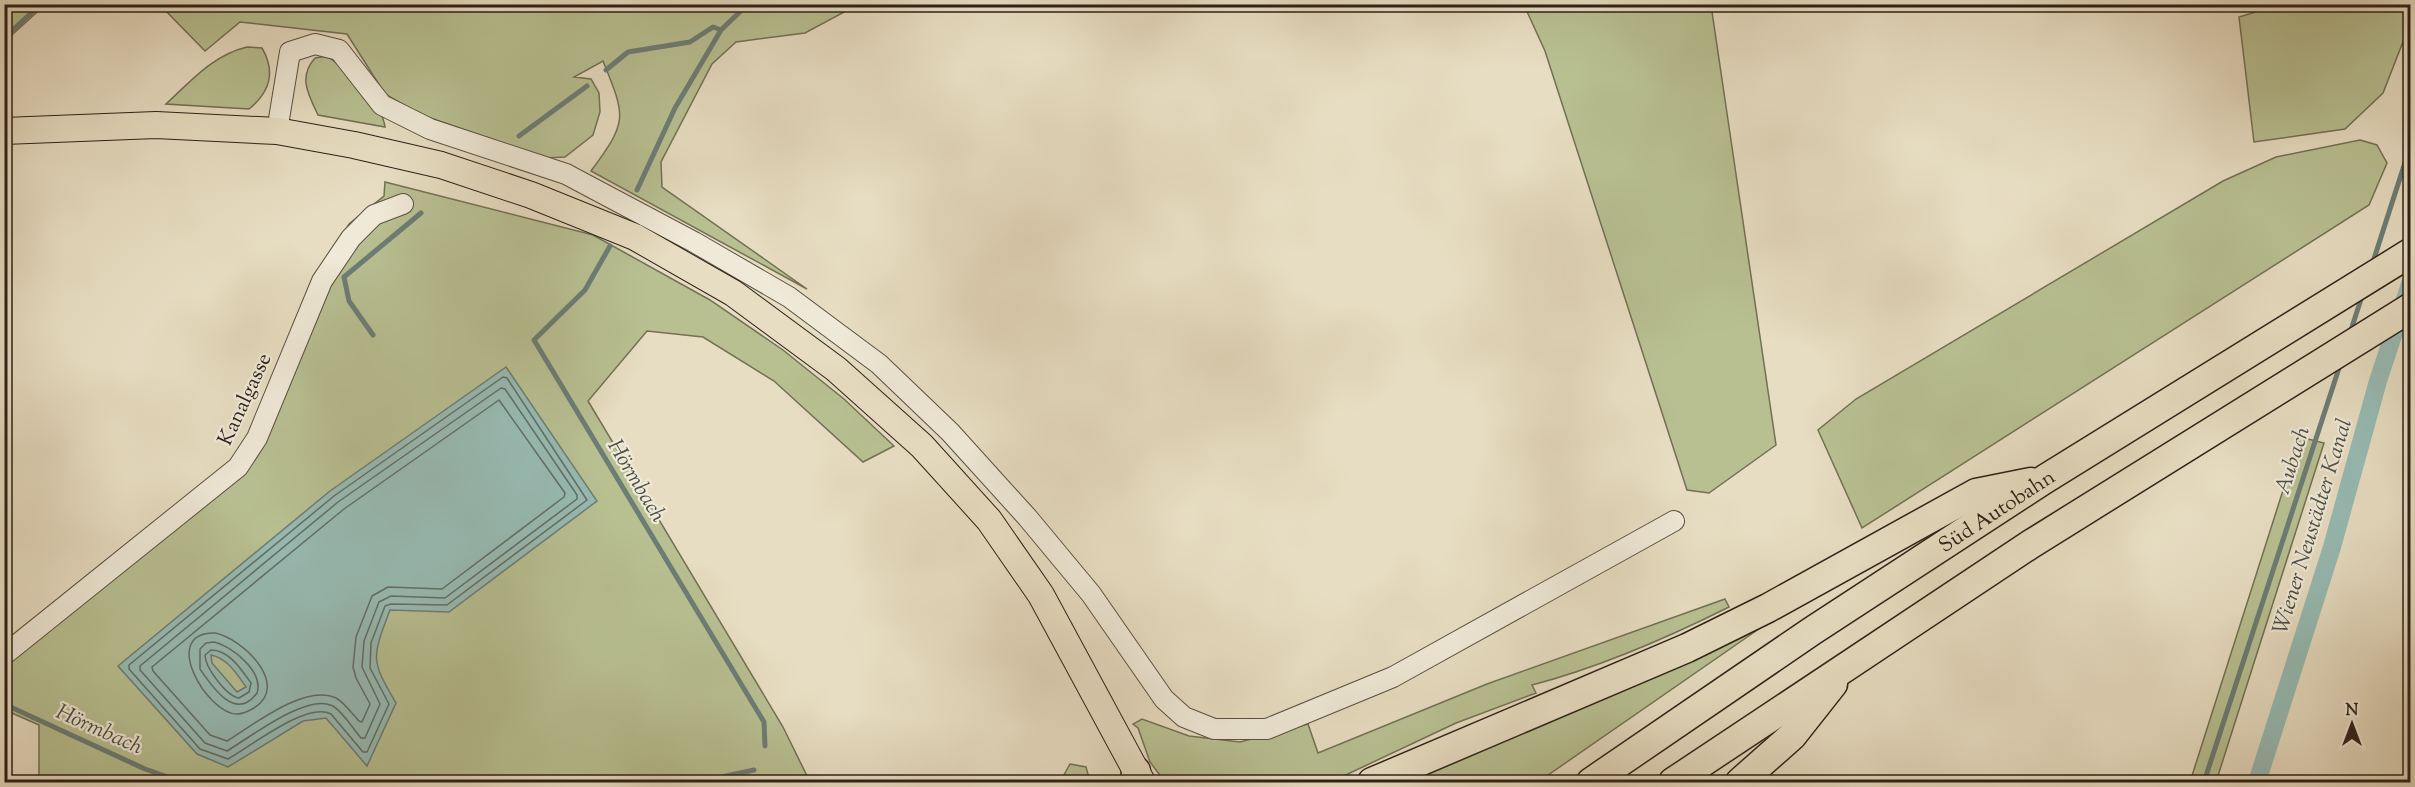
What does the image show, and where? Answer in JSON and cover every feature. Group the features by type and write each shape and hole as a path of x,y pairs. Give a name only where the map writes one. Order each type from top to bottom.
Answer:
{"highway":[{"name":"Süd Autobahn","path":"1591,783 1812,631 2045,479 2410,253"},
{"path":"1673,783 1852,661 2051,531 2410,308"},
{"path":"1372,783 1687,648 1768,608 1976,493 2045,479"},
{"path":"1740,783 1792,736 1852,661"}],"main road":[{"path":"4,131 156,125 277,131 441,165 531,195 634,237 733,293 836,369 922,446 989,520 1041,595 1138,779"}],"street":[{"path":"277,131 290,52 315,44 339,50 382,105 430,129 566,174 694,242 789,297 879,364 950,432 1028,517 1091,594 1164,699 1184,717 1214,729 1268,729 1393,677 1674,521"},
{"name":"Kanalgasse","path":"4,655 238,466 257,438 322,281 351,238 374,215 403,204"}],"green space":[{"path":"5,4 45,4 45,5 5,41"},
{"path":"160,5 850,5 848,10 805,33 736,42 712,64 661,162 662,187 807,289 591,171 612,141 620,119 616,95 603,61 574,77 591,79 599,93 600,112 593,135 565,157 546,158 419,114 385,94 347,34 240,22 205,51"},
{"path":"1524,5 1711,5 1776,445 1709,493 1687,490 1545,51"},
{"path":"2279,5 2410,5 2406,34 2383,93 2345,129 2254,142 2239,17"},
{"path":"247,47 262,48 270,73 262,96 249,109 166,104 213,62"},
{"path":"327,56 353,78 371,98 385,127 318,115 306,86 307,72 315,58"},
{"path":"2360,140 2377,145 2387,163 2369,205 1862,528 1818,430 1856,399 2223,181 2276,157"},
{"path":"385,182 593,235 710,300 783,350 844,399 894,446 863,462 774,381 703,337 647,331 588,401 783,727 810,782 754,779 739,782 39,782 39,725 5,710 5,651 232,465 256,424 306,299 349,224 384,196"},
{"path":"2300,437 2324,443 2216,782 2190,782"},
{"path":"1725,599 1729,607 1681,630 1608,661 1532,685 1536,693 1456,723 1333,781 1329,776 1318,782 1165,782 1150,762 1138,728 1133,724 1142,719 1189,736 1240,742 1308,724 1318,753 1487,684"},
{"path":"1766,624 1538,782 1404,782"},
{"path":"1070,764 1086,767 1090,782 1060,782"}],"water":[{"path":"506,367 597,501 449,612 390,610 376,658 382,677 396,703 367,766 326,718 303,721 228,767 197,754 118,666 330,491","holes":["211,655 231,667 246,687 237,692 212,663"]}],"waterway":[{"name":"Hörmbach","path":"4,38 41,4"},
{"name":"Hörmbach","path":"637,190 675,108 721,30 748,4"},
{"path":"606,70 628,52 690,42 713,27 721,30"},
{"path":"519,136 587,86"},
{"name":"Aubach","path":"2372,265 2410,147"},
{"path":"373,335 349,301 344,277 421,213"},
{"name":"Hörmbach","path":"610,246 585,290 534,340 764,722 765,746"},
{"name":"Wiener Neustädter Kanal","path":"2257,782 2332,547 2378,381 2410,284"},
{"name":"Aubach","path":"2350,333 2363,293"},
{"name":"Aubach","path":"2204,782 2340,365"},
{"name":"Hörmbach","path":"4,704 145,769 182,782"},
{"name":"Hörmbach","path":"698,782 754,770"}]}
